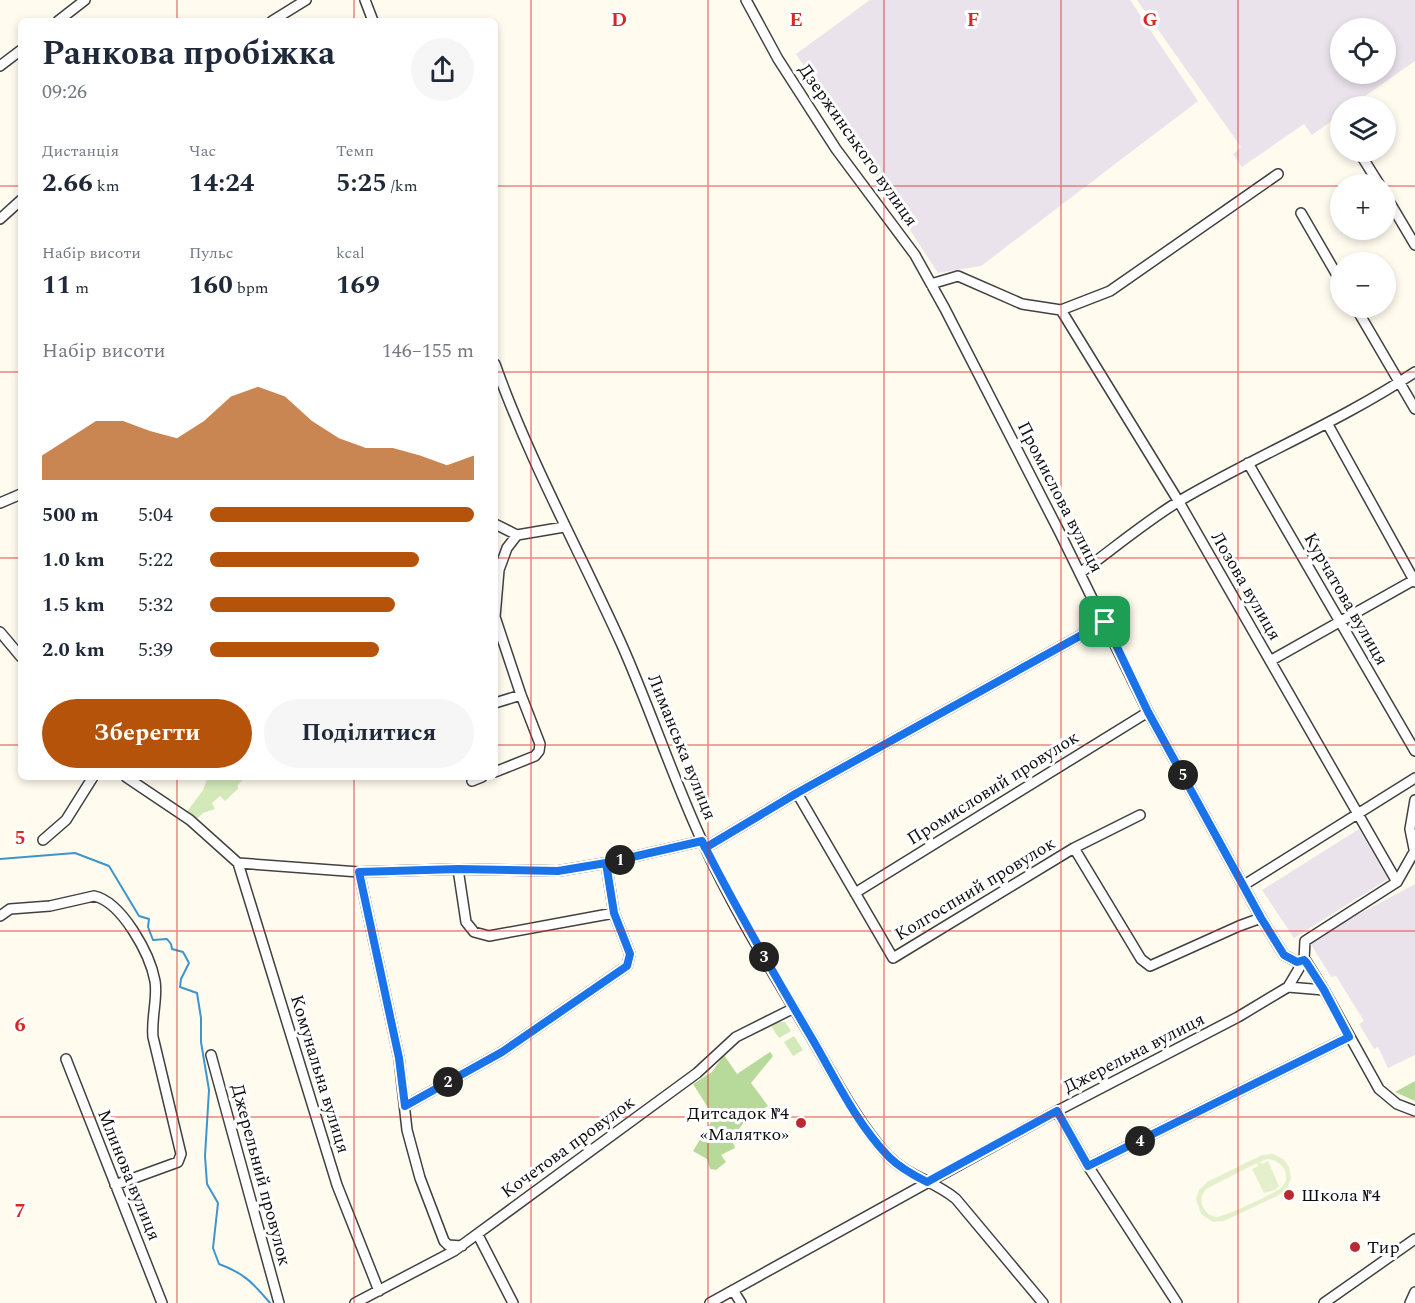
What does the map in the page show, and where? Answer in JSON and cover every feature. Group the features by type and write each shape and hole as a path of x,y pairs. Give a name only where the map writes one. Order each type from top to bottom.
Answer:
{"street":[{"path":"62,18 85,0"},
{"path":"277,18 306,0"},
{"path":"365,0 372,18"},
{"name":"Дзержинського вулиця","path":"746,0 778,59 836,149 903,239 945,309"},
{"path":"0,66 18,52"},
{"path":"931,284 958,276 1022,304 1060,310 1110,291 1278,174"},
{"path":"0,219 18,203"},
{"path":"1301,213 1330,263"},
{"path":"1396,213 1415,245"},
{"name":"Промислова вулиця","path":"945,309 1105,622 1148,712 1261,918 1284,955 1297,962 1304,960"},
{"name":"Лозова вулиця","path":"1060,310 1179,502 1397,882"},
{"path":"1362,318 1415,409"},
{"path":"1080,573 1179,502 1248,463 1327,423 1415,372"},
{"name":"Лиманська вулиця","path":"498,383 564,527 621,642 704,844 720,877 794,1008 858,1116 879,1145 900,1166 946,1190 956,1199 1043,1303"},
{"path":"1270,661 1414,581 1327,423"},
{"name":"Курчатова вулиця","path":"1248,463 1415,751"},
{"path":"0,503 18,495"},
{"path":"498,526 517,535 564,527"},
{"path":"498,582 499,570 507,549 517,535"},
{"path":"130,780 190,820 238,863 359,872 458,869 558,871 704,844 1105,622"},
{"path":"498,626 540,744 535,756 498,771"},
{"path":"0,632 18,653"},
{"path":"498,702 521,695"},
{"name":"Промисловий провулок","path":"855,893 1148,712"},
{"path":"1244,885 1415,778"},
{"path":"43,840 66,820 91,780"},
{"path":"797,793 855,893"},
{"path":"1324,990 1288,987 1304,960 1305,940 1397,882 1414,853 1410,829 1415,800"},
{"name":"Колгоспний провулок","path":"855,893 893,958 1074,848 1140,815"},
{"name":"Колгоспний провулок","path":"1074,848 1142,959 1150,966 1261,918"},
{"name":"Комунальна вулиця","path":"238,863 337,1185 379,1292"},
{"path":"405,1106 502,1052 627,966 630,954 614,913 606,863"},
{"path":"458,869 466,922 474,932 489,936 614,913"},
{"path":"359,872 399,1058 407,1130 420,1178 444,1241 448,1245 462,1246"},
{"path":"0,916 10,909 50,906 94,896 101,897 124,917 148,958 156,983 151,1023 153,1037 181,1154 178,1162 115,1185"},
{"path":"1304,960 1324,990 1379,1089 1397,1104 1415,1111"},
{"name":"Джерельна вулиця","path":"710,1303 1057,1111 1185,1047 1288,987"},
{"name":"Кочетова провулок","path":"355,1303 462,1246 698,1073 736,1036 794,1008"},
{"path":"1088,1166 1349,1037"},
{"name":"Джерельний провулок","path":"211,1055 279,1303"},
{"name":"Млинова вулиця","path":"66,1059 162,1303"},
{"path":"1057,1111 1088,1166 1177,1303"},
{"path":"478,1234 513,1303"},
{"path":"1324,1303 1415,1239"},
{"path":"733,1290 741,1303"},
{"path":"1410,1303 1415,1292"}],"shaded area":[{"path":"870,0 1130,0 1198,101 981,266 938,273 796,54"},
{"path":"1137,0 1415,0 1415,61 1396,74 1396,18 1330,18 1330,84 1382,84 1365,96 1330,96 1330,122 1312,135 1304,124 1242,167 1233,154 1241,147"},
{"path":"1359,829 1388,879 1294,938 1262,890"},
{"path":"1415,884 1415,1055 1388,1068 1378,1047 1374,1049 1359,1024 1364,1021 1336,976 1331,977 1309,941"}],"green space":[{"path":"207,780 242,780 238,789 225,801 220,796 212,803 215,809 203,813 196,820 186,813 203,790"},
{"path":"785,1022 791,1031 779,1038 771,1026"},
{"path":"794,1036 803,1050 793,1056 784,1042"},
{"path":"770,1052 773,1056 751,1083 768,1106 746,1119 732,1139 735,1148 721,1155 726,1162 716,1170 710,1169 707,1159 693,1151 714,1117 693,1084 712,1072 724,1055 737,1074"},
{"path":"1415,1081 1415,1101 1395,1092"},
{"path":"1273,1154 1283,1159 1289,1167 1291,1178 1287,1188 1279,1195 1224,1221 1213,1222 1201,1214 1196,1199 1199,1190 1207,1182 1262,1155","holes":["1267,1159 1281,1165 1286,1174 1285,1183 1281,1188 1222,1216 1213,1216 1205,1210 1201,1199 1206,1189 1257,1163 1258,1166 1252,1169 1264,1193 1275,1190 1279,1186 1268,1161 1262,1164 1260,1162"]}],"waterway":[{"path":"0,859 75,853 109,866 139,916 149,919 148,927 153,940 167,939 172,949 183,952 189,963 181,979 180,987 197,993 201,1018 201,1042 209,1090 205,1156 207,1184 218,1203 213,1248 219,1264 248,1279 270,1303"}],"place":[{"name":"Дитсадок №4 «Малятко»","path":"801,1123"},
{"name":"Школа №4","path":"1289,1195"},
{"name":"Тир","path":"1355,1247"}],"route":[{"path":"1105,622 797,793 705,848 702,841 606,863 558,871 458,869 359,872 399,1058 405,1106 502,1052 627,966 630,954 614,913 606,863 654,852 702,841 720,877 767,962 858,1116 890,1157 909,1173 927,1182 1057,1111 1088,1166 1349,1037 1306,962 1304,960 1297,962 1284,955 1261,918 1148,712 1105,622"}]}
